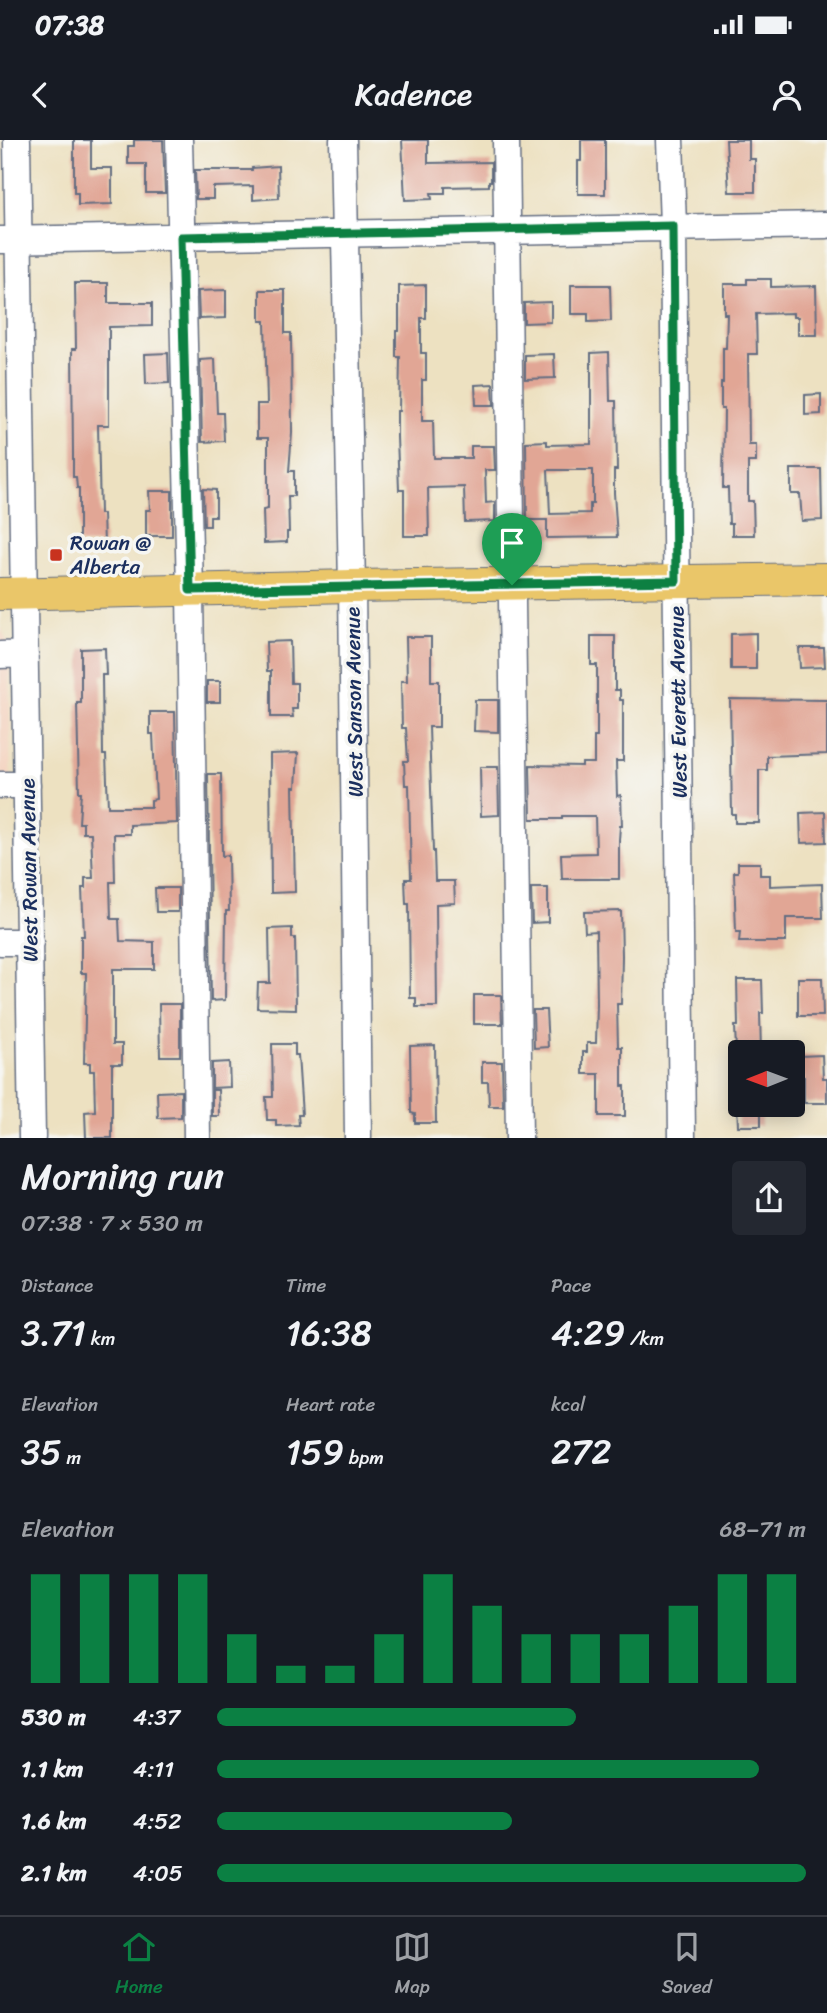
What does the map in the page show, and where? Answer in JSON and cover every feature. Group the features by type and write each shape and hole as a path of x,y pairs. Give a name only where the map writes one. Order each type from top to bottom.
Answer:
{"main road":[{"path":"12,594 827,579"}],"street":[{"name":"West Rowan Avenue","path":"17,140 10,240 12,594 13,654 27,785 32,1138"},
{"path":"179,140 190,590 197,1138"},
{"name":"West Sanson Avenue","path":"343,140 352,586 358,1138"},
{"path":"506,140 519,1138"},
{"name":"West Everett Avenue","path":"670,140 682,1138"},
{"path":"10,240 827,225"},
{"path":"0,785 27,785"},
{"path":"0,942 30,942"}],"shaded area":[{"path":"0,627 9,645 11,801 0,801"}],"building":[{"path":"74,140 91,140 91,168 112,168 112,204 78,205 78,193 74,193"},
{"path":"134,140 163,140 165,193 146,193 146,164 128,164 128,146 134,146"},
{"path":"402,140 428,140 428,163 491,162 489,186 445,187 445,193 431,193 432,199 405,200"},
{"path":"581,140 605,140 605,194 578,194"},
{"path":"726,140 749,140 749,159 755,159 755,192 729,192"},
{"path":"278,166 279,198 253,200 253,186 213,187 213,199 196,199 195,170 252,170"},
{"path":"747,279 771,279 771,287 816,286 817,335 798,335 798,317 793,317 793,313 756,314 757,354 748,354 749,445 756,445 756,462 748,462 748,501 753,501 754,535 732,535 728,488 723,488 724,409 721,409 721,383 727,314 724,314 724,284 747,284"},
{"path":"75,283 108,283 108,303 152,303 152,326 109,327 109,425 98,425 100,514 103,514 104,544 79,544 79,488 76,477 73,477 72,349 76,349"},
{"path":"426,285 426,318 421,318 421,353 426,353 426,380 422,380 422,421 433,421 434,458 471,458 471,446 494,446 495,470 485,470 486,503 495,502 495,521 465,522 464,487 428,488 429,536 404,536 404,490 399,490 397,437 400,357 396,357 396,331 399,331 399,286"},
{"path":"571,285 610,285 611,321 588,322 588,314 571,314"},
{"path":"226,290 226,318 199,319 198,291"},
{"path":"260,290 285,290 285,333 291,333 292,433 289,471 294,471 294,496 288,496 287,542 264,543 263,510 268,509 268,438 257,438 257,404 267,404 265,321 260,321"},
{"path":"551,302 551,322 524,323 524,303"},
{"path":"609,352 610,401 616,401 617,470 614,470 614,493 617,537 547,538 547,520 527,520 526,442 547,441 547,445 591,444 591,353","holes":["548,470 593,470 593,504 590,504 590,513 550,514"]},
{"path":"168,353 169,383 146,384 145,354"},
{"path":"554,354 555,378 525,379 525,355"},
{"path":"215,359 217,413 223,413 224,441 202,442 200,360"},
{"path":"493,384 494,405 476,405 475,385"},
{"path":"821,394 821,414 805,415 805,395"},
{"path":"791,469 821,469 822,520 802,521 800,494 791,494"},
{"path":"203,489 216,490 216,516 210,516 210,526 204,526"},
{"path":"149,491 172,491 172,536 146,536 146,510 150,510"},
{"path":"756,633 756,669 731,669 731,634"},
{"path":"591,636 615,636 615,690 620,690 620,700 623,700 623,761 616,761 617,796 621,795 622,826 619,840 619,879 562,879 561,854 596,853 595,816 531,819 530,765 582,766 582,763 594,763 594,737 597,737 597,665 591,665"},
{"path":"406,637 431,637 431,681 439,681 439,727 429,727 435,881 454,881 455,903 436,904 437,1007 416,1007 416,998 410,998 409,904 406,904 405,879 411,879 409,785 405,785 404,761 408,761 406,728 402,728 401,681 407,681"},
{"path":"290,641 291,683 297,683 297,709 292,709 293,717 271,717 271,671 267,671 266,642"},
{"path":"105,648 106,675 102,675 103,755 106,755 108,807 151,807 151,800 156,799 150,712 175,712 177,823 130,825 130,834 114,834 115,882 110,882 111,919 119,919 120,941 154,942 154,969 113,969 113,1044 122,1044 122,1064 112,1064 112,1138 86,1138 85,1112 95,1111 94,1071 90,1071 90,1063 84,1063 86,973 81,973 81,936 84,936 82,888 85,888 85,878 93,878 91,833 83,833 83,823 79,823 81,792 77,703 81,703 81,649"},
{"path":"799,648 824,648 825,667 800,668"},
{"path":"207,681 220,681 220,702 207,702"},
{"path":"730,699 827,700 827,754 767,756 767,770 759,770 759,823 735,823 735,814 732,814"},
{"path":"475,700 498,700 498,732 474,731"},
{"path":"298,753 296,787 293,787 295,892 271,893 270,754"},
{"path":"480,767 498,767 499,815 481,816"},
{"path":"208,774 221,774 222,856 228,855 229,911 226,911 225,1000 211,1001"},
{"path":"825,812 826,842 801,843 800,813"},
{"path":"738,863 760,863 760,875 770,875 770,886 822,884 823,918 786,918 786,942 739,942 740,932 736,932 734,872 738,872"},
{"path":"155,888 178,888 178,912 156,912"},
{"path":"531,888 548,888 548,922 532,923"},
{"path":"621,911 621,1004 617,1004 618,1047 622,1047 622,1086 625,1086 625,1116 599,1116 599,1074 583,1074 583,1052 587,1052 587,1043 596,1043 597,1004 596,931 585,932 584,912"},
{"path":"292,928 292,938 295,938 296,1009 257,1008 258,983 270,983 269,929"},
{"path":"798,978 822,978 823,1016 798,1016"},
{"path":"737,980 762,980 761,1040 736,1040 735,1026 738,1026"},
{"path":"474,995 501,995 502,1024 474,1024"},
{"path":"159,1004 180,1004 180,1056 160,1056"},
{"path":"533,1010 546,1010 548,1047 534,1048"},
{"path":"272,1044 295,1044 302,1115 298,1115 299,1125 276,1126 276,1120 267,1120 266,1097 273,1097"},
{"path":"435,1045 436,1123 415,1123 415,1114 411,1113 410,1046"},
{"path":"822,1055 823,1078 827,1078 827,1103 805,1103 805,1056"},
{"path":"229,1062 230,1087 212,1088 212,1063"},
{"path":"482,1062 502,1062 503,1106 489,1106 488,1082 482,1082"},
{"path":"212,1090 218,1090 219,1116 212,1116"},
{"path":"181,1091 181,1117 158,1118 157,1092"},
{"path":"738,1117 761,1117 761,1126 738,1126"}],"place":[{"name":"Rowan @ Alberta","path":"56,555"}],"route":[{"path":"673,226 676,581 512,585 190,590 181,237 673,226"}]}
